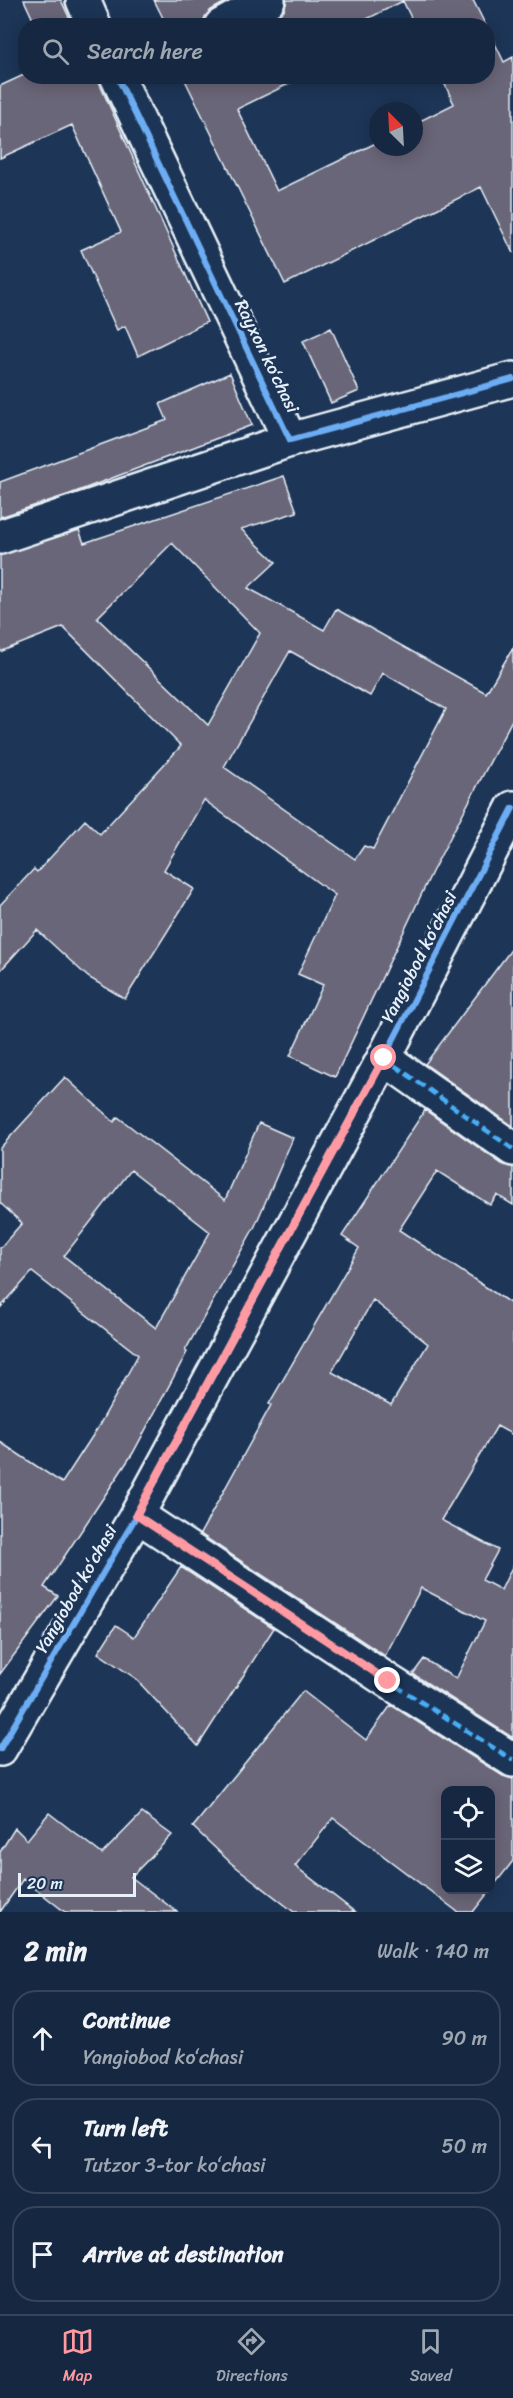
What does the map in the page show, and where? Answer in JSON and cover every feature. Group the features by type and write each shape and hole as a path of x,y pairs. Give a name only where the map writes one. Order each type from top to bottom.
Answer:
{"street":[{"path":"82,0 90,18"},
{"path":"235,18 268,0"},
{"name":"Rayxon koʻchasi","path":"124,84 290,440 513,379"},
{"path":"0,537 290,440"},
{"name":"Yangiobod koʻchasi","path":"0,1749 136,1515 384,1058 513,808"},
{"path":"384,1058 513,1149"},
{"path":"136,1515 378,1675 513,1760"}],"building":[{"path":"24,0 61,0 69,18 32,18"},
{"path":"154,0 229,0 211,10 205,18 163,18"},
{"path":"287,0 473,0 482,18 411,18 403,1 369,18 272,18 284,10"},
{"path":"495,43 504,62 513,57 513,253 481,187 285,284 187,84 289,84 237,109 277,191 369,146 369,156 423,156 423,120 454,104 445,84 495,84"},
{"path":"18,78 18,84 100,84 207,322 138,356 125,326 117,330 81,250 121,232 72,125 0,158 0,86"},
{"path":"331,328 359,391 331,403 303,341"},
{"path":"230,373 252,425 70,494 0,517 0,482 167,420 160,404"},
{"path":"284,476 297,512 241,529 276,562 248,588 324,630 336,609 486,693 513,648 513,718 432,872 335,1077 290,1056 323,985 298,974 335,895 204,800 164,870 194,889 125,999 88,977 37,930 0,971 0,905 34,869 37,872 85,820 100,834 181,746 63,627 0,652 0,555 79,530 84,543","holes":["172,543 260,633 208,725 97,618","290,651 370,696 383,673 446,709 373,849 364,846 355,859 224,767"]},
{"path":"513,947 513,1126 425,1064"},
{"path":"65,1077 114,1122 118,1117 225,1200 259,1123 293,1138 255,1226 185,1351 187,1352 133,1453 44,1587 58,1596 0,1674 0,1442 62,1483 97,1429 138,1355 32,1272 0,1308 0,1248 22,1223 0,1203 0,1148","holes":["131,1170 210,1232 156,1328 64,1256"]},
{"path":"425,1110 502,1164 513,1167 513,1205 497,1195 490,1205 437,1171 399,1230 513,1305 513,1435 497,1426 441,1520 498,1550 482,1580 501,1590 513,1565 513,1738 413,1674 424,1659 456,1679 485,1621 421,1588 385,1656 200,1534 271,1405 269,1404 359,1248 342,1236","holes":["373,1300 428,1344 391,1405 332,1372"]},
{"path":"181,1567 274,1628 198,1746 135,1678 98,1653 116,1625 134,1637"},
{"path":"303,1691 366,1740 391,1705 503,1776 513,1779 513,1861 495,1884 495,1786 441,1786 441,1894 487,1894 473,1912 458,1912 333,1818 295,1866 355,1912 294,1912 231,1863 193,1827"},
{"path":"49,1813 102,1854 142,1813 172,1835 131,1877 177,1912 65,1912 23,1879 0,1912 0,1852 15,1828 27,1840"}],"marked path":[{"path":"384,1058 513,1149"},
{"path":"137,1515 388,1681 513,1760"}],"cycle path":[{"path":"121,84 290,440 513,379"},
{"path":"0,1749 137,1515 384,1058 513,808"}],"route":[{"path":"384,1058 136,1515 388,1681"}]}
